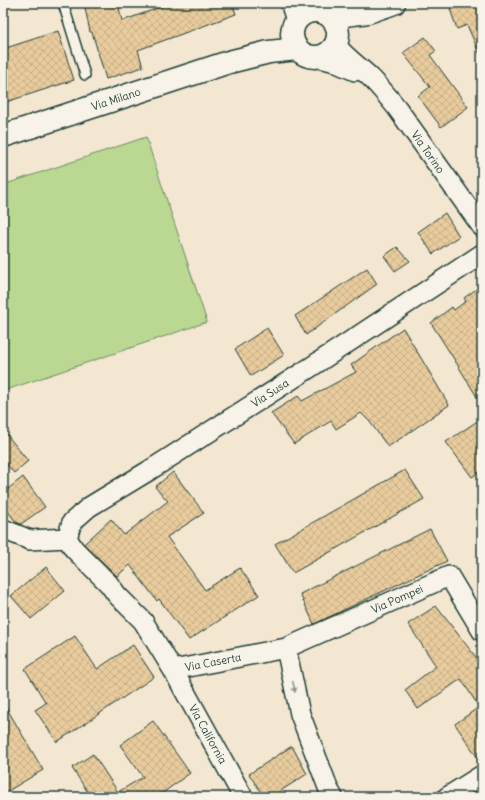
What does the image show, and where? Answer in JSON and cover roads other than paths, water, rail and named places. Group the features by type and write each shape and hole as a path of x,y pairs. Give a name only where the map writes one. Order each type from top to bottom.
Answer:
{"main road":[{"path":"314,19 332,49 324,55 307,53 293,42 292,36 314,19 368,12 394,3"},
{"name":"Via Milano","path":"229,62 314,19"},
{"name":"Via Milano","path":"3,136 229,62 269,52 307,53"}],"street":[{"name":"Via Torino","path":"314,19 341,52 371,79 397,108 482,227"},
{"name":"Via Torino","path":"307,53 342,65 371,79"},
{"name":"Via Susa","path":"67,538 72,522 89,507 264,397 482,254"},
{"path":"3,529 30,540 67,538"},
{"name":"Via Caserta","path":"67,538 74,549 143,622 173,670 286,648"},
{"name":"Via Pompei","path":"286,648 449,576 482,631"},
{"path":"286,648 300,714 328,790 333,797"},
{"name":"Via California","path":"173,670 243,797"},
{"path":"447,797 482,775"}],"lane":[{"path":"63,3 85,75"}]}
